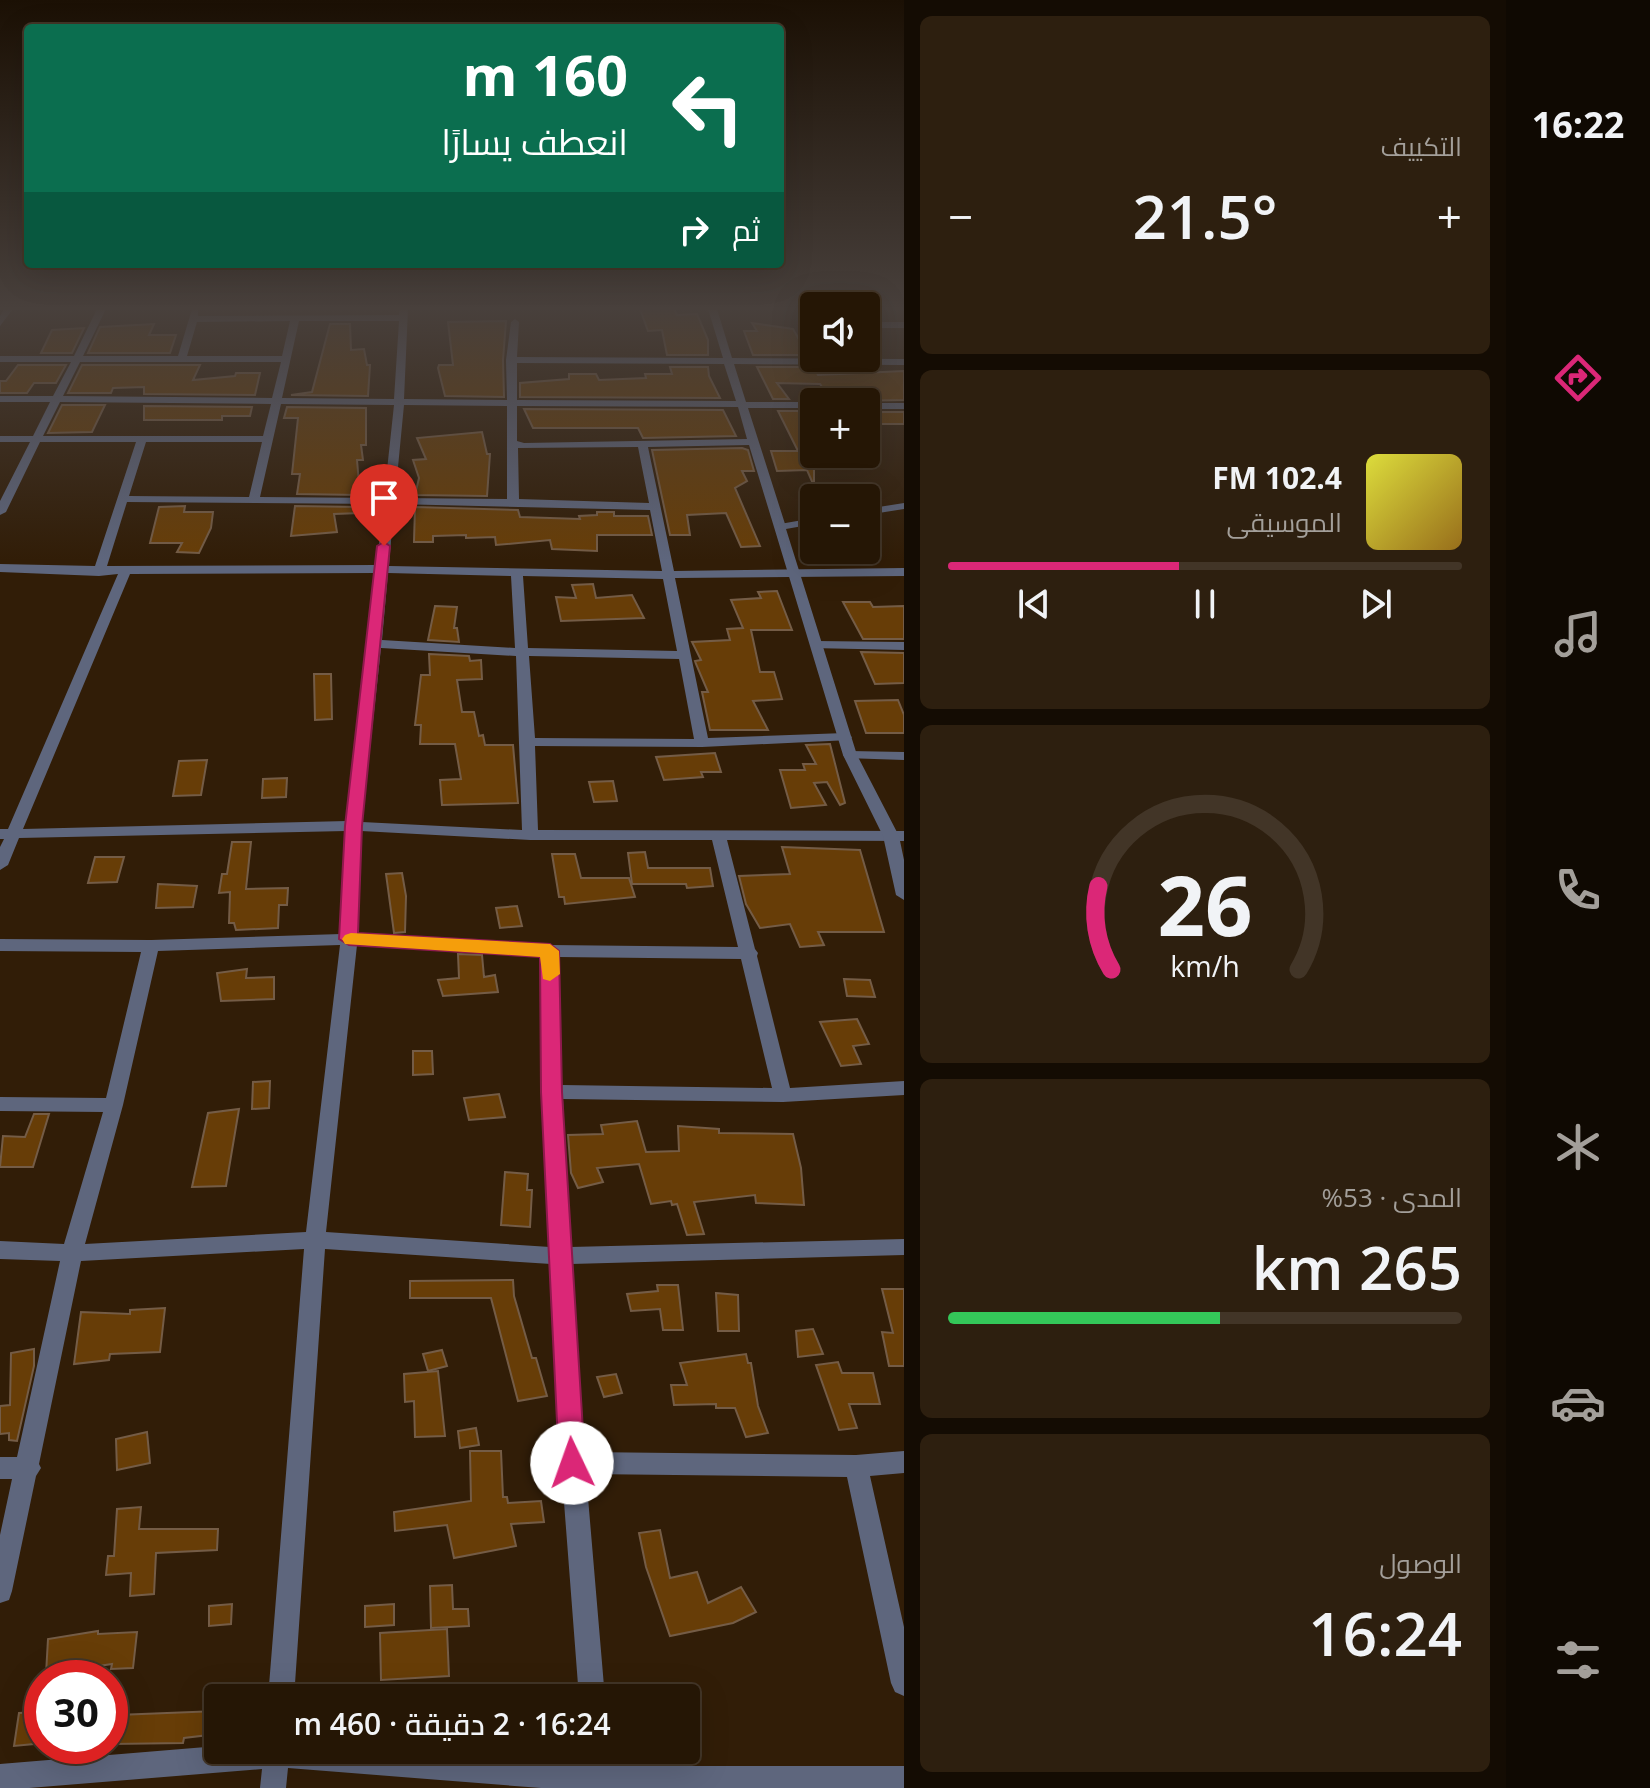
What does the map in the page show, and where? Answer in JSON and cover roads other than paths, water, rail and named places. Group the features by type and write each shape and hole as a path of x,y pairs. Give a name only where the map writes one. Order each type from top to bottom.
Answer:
{"street":[{"path":"0,512 61,392"},
{"path":"254,500 280,392"},
{"path":"282,1684 315,1240 349,939 354,826 399,392"},
{"path":"510,392 513,502"},
{"path":"740,392 850,755 898,836 904,895"},
{"path":"0,399 800,405"},
{"path":"880,406 904,406"},
{"path":"0,439 268,439"},
{"path":"99,572 142,439"},
{"path":"513,443 523,446 643,446 753,442"},
{"path":"643,446 702,743"},
{"path":"123,499 388,500 655,507"},
{"path":"880,510 904,506"},
{"path":"780,527 800,523"},
{"path":"0,568 99,572 382,569 668,575 793,571 904,572"},
{"path":"0,865 6,834 125,572"},
{"path":"517,574 528,742 530,835"},
{"path":"375,644 522,652 684,655"},
{"path":"816,645 904,646"},
{"path":"528,742 702,743 845,737"},
{"path":"850,755 904,756"},
{"path":"6,834 354,826 530,835 898,836"},
{"path":"718,835 750,953 783,1095"},
{"path":"0,945 151,946 349,939 550,951 750,953"},
{"path":"0,1591 29,1468 72,1253 114,1105 151,946"},
{"path":"550,951 551,1092 560,1256 572,1463 591,1684"},
{"path":"551,1092 783,1095 904,1088"},
{"path":"0,1104 114,1105"},
{"path":"0,1250 72,1253 315,1240 560,1256 904,1247"},
{"path":"572,1463 856,1466 904,1462"},
{"path":"856,1466 904,1683"},
{"path":"0,1468 29,1468"},
{"path":"0,1777 204,1759"},
{"path":"273,1788 276,1764"},
{"path":"420,1764 598,1779 904,1779"},
{"path":"597,1764 598,1779"}]}
